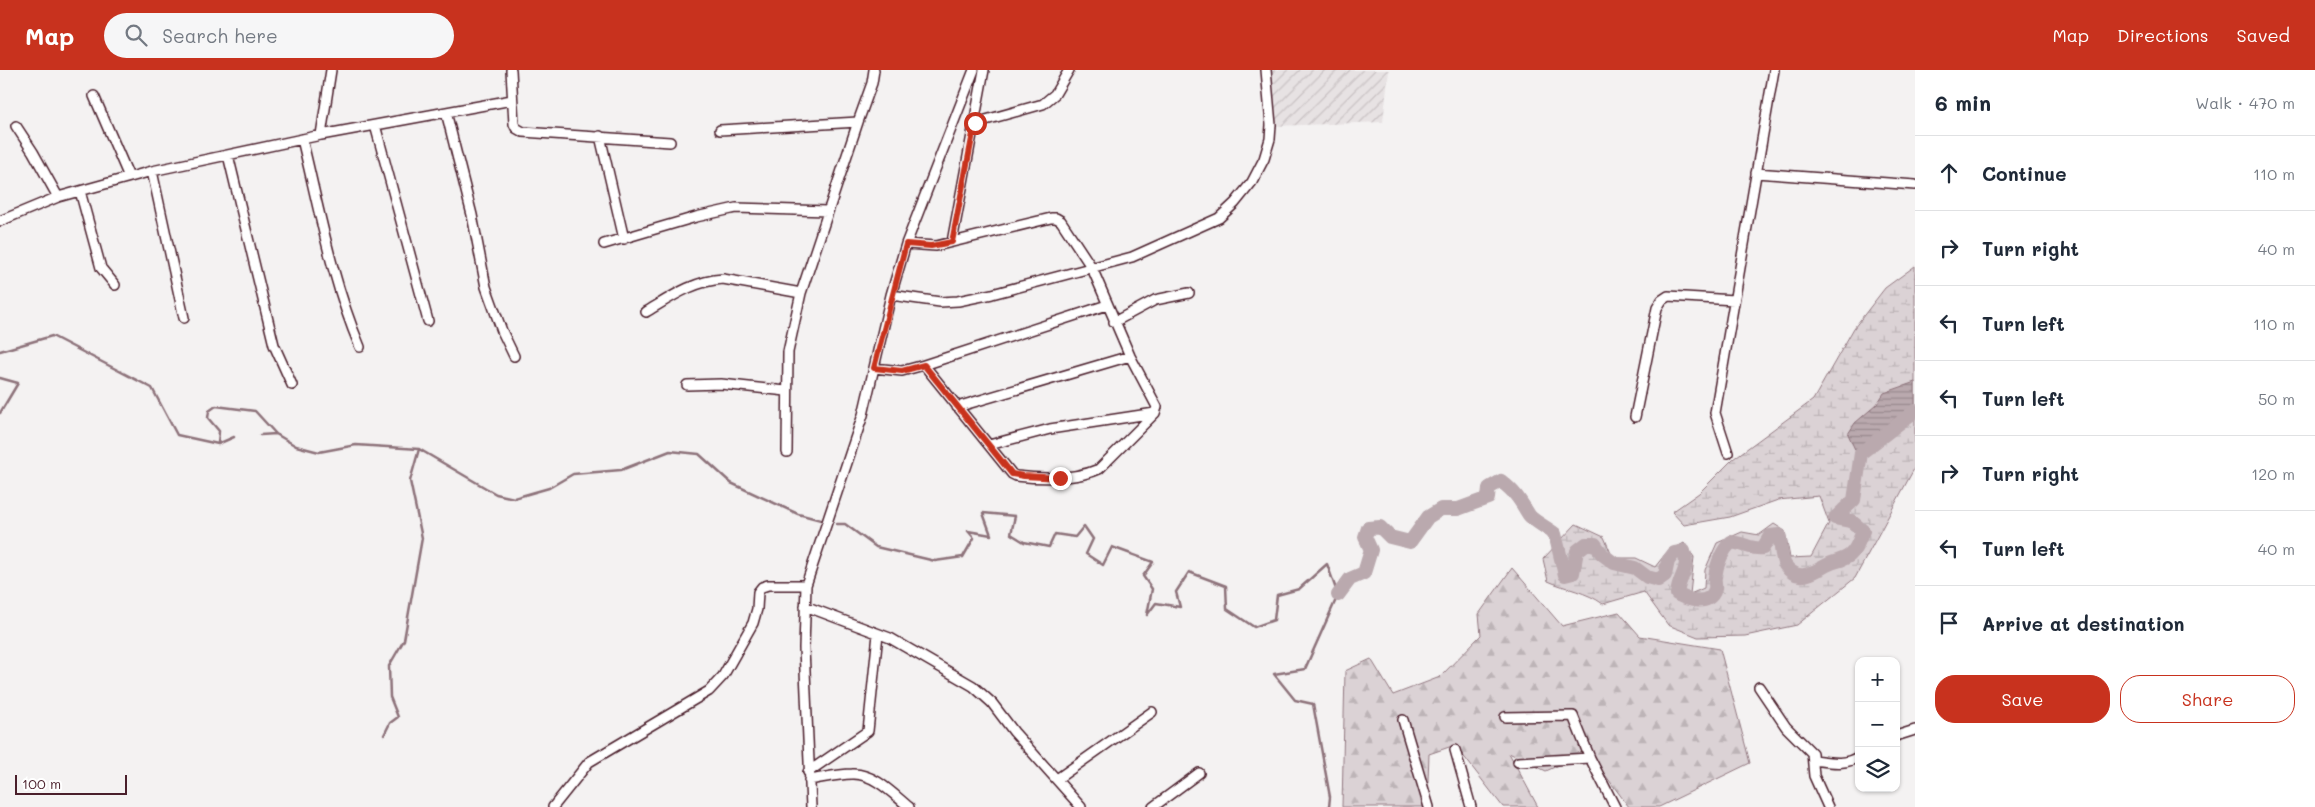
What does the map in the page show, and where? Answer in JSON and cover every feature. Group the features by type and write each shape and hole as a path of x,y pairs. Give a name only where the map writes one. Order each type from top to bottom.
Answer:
{"street":[{"path":"322,135 331,70"},
{"path":"511,70 514,124 516,128 523,132 670,142"},
{"path":"787,452 786,391 788,352 802,293 827,211 872,83 874,70"},
{"path":"811,807 804,648 806,585 863,415 891,295 906,244 974,70"},
{"path":"952,242 984,70"},
{"path":"975,123 1043,104 1055,94 1069,70"},
{"path":"891,295 940,302 958,301 1132,257 1219,218 1235,203 1252,182 1264,159 1270,139 1270,106 1266,70"},
{"path":"1728,453 1715,413 1774,70"},
{"path":"94,96 129,177"},
{"path":"0,222 58,197 152,171 322,135 512,100"},
{"path":"446,112 472,216 486,287 502,331 514,356"},
{"path":"720,130 858,122"},
{"path":"375,125 428,321"},
{"path":"16,126 58,197"},
{"path":"600,136 624,238"},
{"path":"302,139 331,262 349,321 360,347"},
{"path":"228,155 274,345 292,385"},
{"path":"152,171 184,318"},
{"path":"1756,173 1915,185"},
{"path":"80,191 101,268 115,285"},
{"path":"604,244 736,208 827,211"},
{"path":"906,244 931,246 1056,218 1061,221 1092,268 1130,356 1157,406 1155,413 1099,469 1090,473 1060,478 1016,476 1012,474 924,365"},
{"path":"646,312 680,291 711,280 723,279 802,293"},
{"path":"1114,322 1155,300 1189,293"},
{"path":"1635,417 1657,308 1662,300 1668,296 1734,300"},
{"path":"874,368 902,371 1107,305"},
{"path":"957,407 1130,356"},
{"path":"687,384 721,384 786,391"},
{"path":"989,445 1050,428 1155,413"},
{"path":"553,807 589,762 690,703 723,676 754,623 758,592 762,587 768,585 806,585"},
{"path":"805,606 898,643 982,693 1081,807"},
{"path":"809,776 868,731 878,634"},
{"path":"1759,687 1790,732 1812,753 1814,776 1828,807"},
{"path":"1057,779 1152,712"},
{"path":"1505,717 1573,716 1590,758 1615,807"},
{"path":"1403,720 1429,807"},
{"path":"1900,735 1915,730"},
{"path":"1455,750 1472,807"},
{"path":"1518,762 1590,758"},
{"path":"1813,760 1842,763 1855,758"},
{"path":"809,776 853,773 866,777 877,782 909,807"},
{"path":"1153,807 1199,773"}],"shaded area":[{"path":"1269,70 1389,70 1383,122 1275,126"},
{"path":"1915,382 1915,409 1895,418 1857,454 1848,434 1855,423 1877,404 1884,393"}],"green space":[{"path":"1915,266 1915,467 1855,578 1797,625 1745,636 1698,637 1668,625 1644,592 1603,604 1583,594 1548,581 1543,559 1576,524 1604,537 1613,558 1636,558 1655,567 1666,553 1684,543 1694,557 1690,594 1704,588 1705,570 1717,543 1742,532 1759,535 1774,524 1785,531 1790,558 1811,557 1829,523 1819,496 1778,500 1730,517 1684,525 1672,512 1699,493 1733,459 1813,400 1854,328 1885,288"},
{"path":"1512,568 1562,626 1619,612 1640,636 1720,649 1750,763 1659,807 1629,807 1588,752 1546,771 1509,753 1538,807 1503,807 1455,745 1429,754 1427,807 1342,807 1345,671 1371,659 1393,695 1440,677 1481,635 1479,614"}],"waterway":[{"path":"0,351 52,336 152,388 177,435 218,444 234,437"},
{"path":"0,378 18,383 0,413"},
{"path":"218,444 219,431 208,418 209,411 216,406 255,411 276,434"},
{"path":"1338,595 1350,579 1364,573 1371,550 1365,537 1368,528 1380,527 1390,537 1410,542 1428,517 1441,509 1458,509 1488,498 1489,488 1501,481 1517,497 1531,517 1555,534 1565,575 1573,573 1577,551 1586,544 1595,544 1602,554 1614,563 1635,568 1647,577 1658,580 1665,575 1668,561 1674,553 1684,551 1686,563 1677,594 1692,600 1703,600 1712,595 1715,588 1718,562 1731,542 1763,548 1770,536 1779,535 1785,565 1796,574 1807,575 1850,555 1858,544 1863,531 1851,521 1835,518 1854,500 1861,453 1915,411"},
{"path":"260,435 276,434 296,446 319,452 356,445 419,449 496,494 514,498 549,488 573,474 621,470 670,451 699,454 731,483 798,514 821,520"},
{"path":"384,735 390,723 398,717 390,697 389,666 404,640 422,538 410,481 419,449"},
{"path":"837,524 845,524 876,547 935,561 963,557 974,538 968,531 991,535 983,513 1015,516 1011,534 1024,542 1049,547 1055,534 1075,537 1084,526 1093,539 1086,554 1103,565 1112,547 1153,562 1143,576 1152,589 1147,615 1156,603 1180,607 1176,592 1189,572 1226,586 1227,609 1254,627 1274,620 1277,595 1299,589 1327,564 1338,595 1305,669 1274,674 1295,700 1313,704 1330,797 1329,807"}],"route":[{"path":"975,123 952,242 936,246 906,244 891,295 874,368 902,371 924,365 1012,474 1016,476 1060,478"}]}
